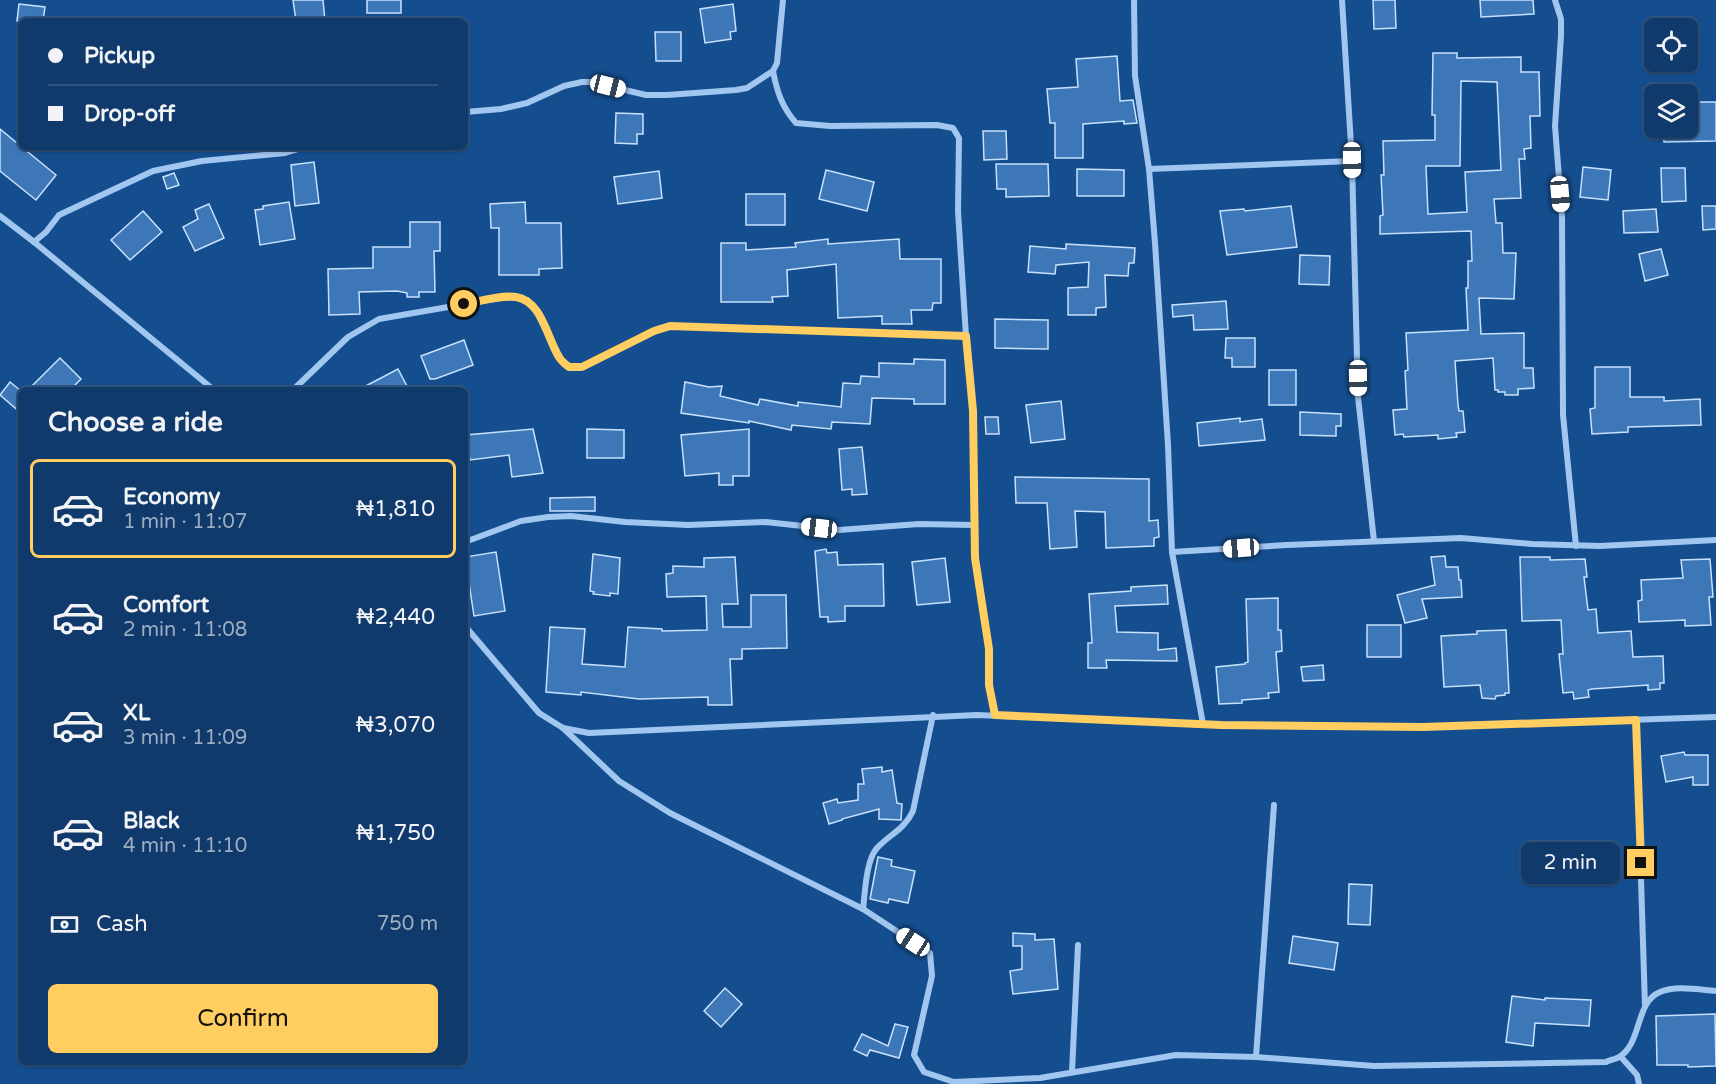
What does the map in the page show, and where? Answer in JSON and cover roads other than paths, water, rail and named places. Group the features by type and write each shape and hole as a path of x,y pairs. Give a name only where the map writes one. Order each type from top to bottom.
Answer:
{"street":[{"path":"468,112 501,109 527,103 564,86 582,82 646,95 747,88 773,71 777,63 783,0"},
{"path":"1134,0 1136,76 1149,169 1168,445 1172,552 1203,724"},
{"path":"1342,0 1352,160 1358,397 1374,541"},
{"path":"1555,0 1561,19 1555,126 1562,217 1563,415 1576,546"},
{"path":"773,71 779,98 786,112 796,123 830,126 937,125 952,128 959,138 958,211 973,411 975,558 989,649 989,685 995,715"},
{"path":"34,242 46,232 59,215 153,171 202,161 285,153 295,150"},
{"path":"1149,169 1352,160"},
{"path":"0,216 210,387"},
{"path":"296,387 348,337 379,319 506,297 527,300 536,310 559,358 569,367 582,367 654,331 670,326 966,336"},
{"path":"468,541 521,521 560,516 688,525 766,522 839,530 919,524 975,525"},
{"path":"1172,552 1472,538 1576,546 1716,540"},
{"path":"468,630 539,713 563,729 619,781 670,813 862,909 930,953 932,976 914,1055 924,1071 954,1083 1040,1078 1176,1055 1256,1057 1374,1066 1606,1062 1621,1057 1631,1042 1645,1006 1636,720"},
{"path":"563,729 588,733 995,715 1203,724 1423,727 1716,717"},
{"path":"862,909 870,862 876,849 908,822 913,811 933,716"},
{"path":"1256,1057 1274,805"},
{"path":"1072,1072 1077,945"},
{"path":"1645,1006 1659,992 1677,988 1716,991"},
{"path":"1621,1057 1636,1075 1639,1084"}]}
